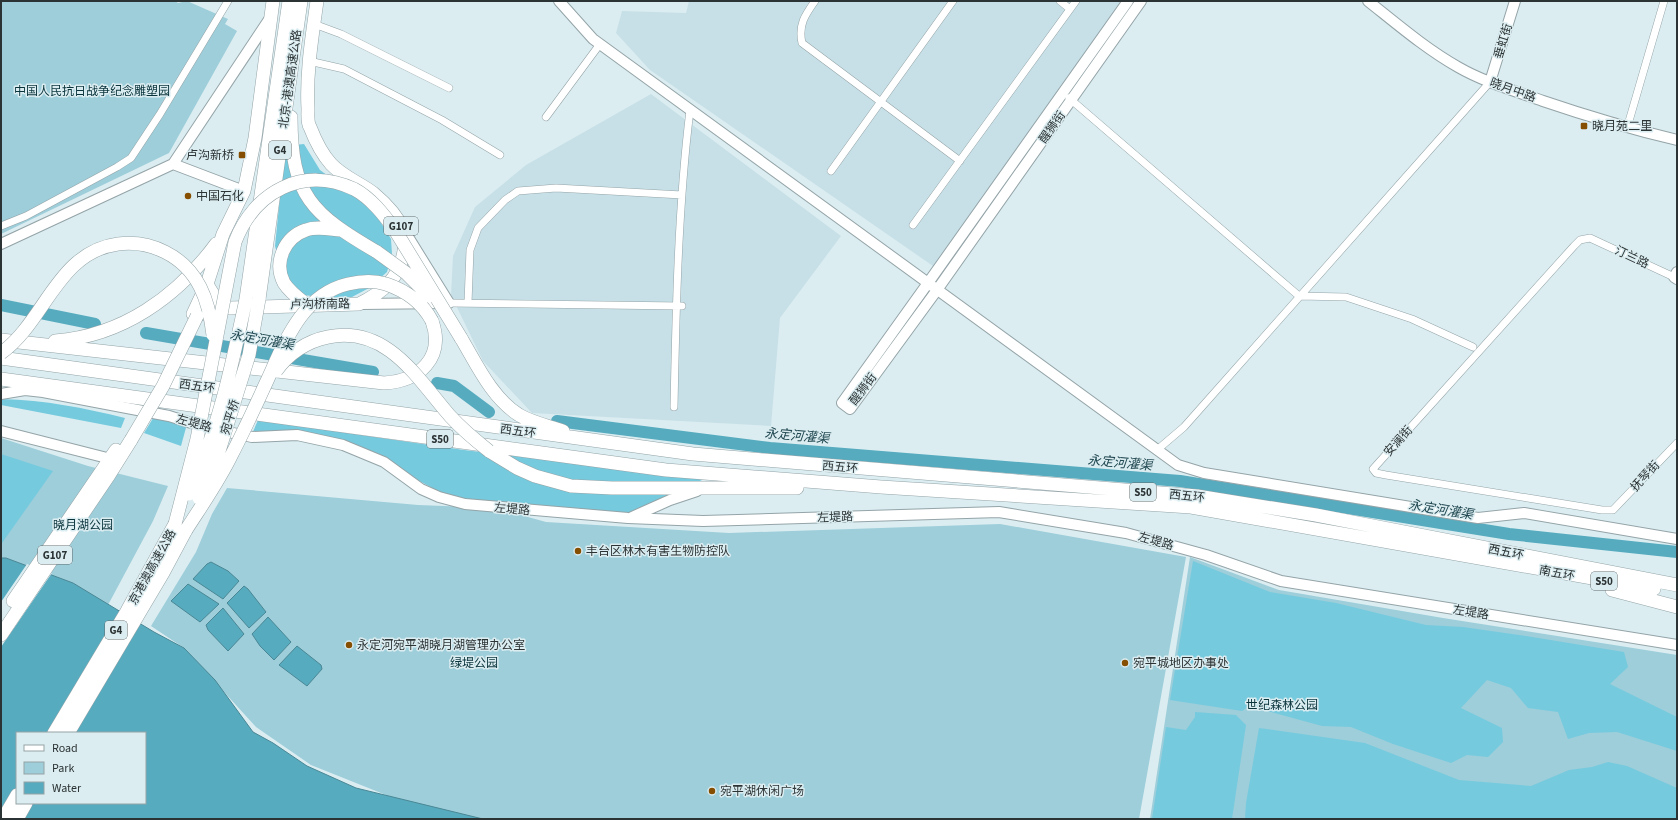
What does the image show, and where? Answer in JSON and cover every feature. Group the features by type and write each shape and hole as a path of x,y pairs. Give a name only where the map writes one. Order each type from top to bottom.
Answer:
{"highway":[{"name":"G107","path":"1,619 105,473 163,386 195,315 207,284 223,234 244,191 255,138 273,1"},
{"name":"北京-港澳高速公路","path":"253,299 288,1"},
{"name":"北京-港澳高速公路","path":"253,299 292,68 301,1"},
{"path":"309,1 314,23"},
{"name":"G107","path":"317,1 307,102 309,125 318,145 331,164 383,202 404,231"},
{"path":"292,68 291,136 296,173 301,186 316,208 340,230 377,252 406,273 447,307"},
{"path":"181,527 214,346 231,260 240,228 248,215 267,196 289,184 301,181 325,180 355,190 370,201 384,215 447,307 461,338 489,385 518,414 533,421 603,443"},
{"path":"306,304 284,283 280,273 281,254 287,243 306,229 320,228 340,230"},
{"name":"卢沟桥南路","path":"195,315 215,307 230,308 306,304 359,304 377,295 396,275 403,259 405,247 404,231"},
{"path":"28,343 90,336 116,327 139,315 158,304 176,288 205,258 223,234"},
{"path":"1,353 25,329 69,269 102,247 125,243 149,246 167,253 177,259 194,276 206,297 214,346"},
{"path":"1,340 28,343 384,383 408,380 418,374 425,366 434,348 435,330 432,321 422,305 411,296 378,282 356,282 329,290 314,301 294,324 263,389 231,456 181,527"},
{"path":"207,284 221,304 230,308"},
{"name":"宛平桥","path":"181,527 219,451 249,355 253,299"},
{"path":"263,389 290,356 304,345 335,335 359,337 382,346 404,362 459,425 489,451 529,473 571,486 707,489 881,487"},
{"name":"西五环","path":"1,358 603,443 693,454 1196,496 1316,516 1677,585"},
{"name":"西五环","path":"1,379 666,470 881,487 1191,507 1531,569"},
{"name":"G107","path":"1,635 105,473"},
{"name":"京港澳高速公路","path":"55,732 127,611 181,527"},
{"name":"京港澳高速公路","path":"69,732 163,573 181,527"},
{"path":"1531,569 1677,607"},
{"name":"南五环","path":"1531,569 1677,593"},
{"path":"3,819 16,797"},
{"path":"16,819 25,804"}],"street":[{"path":"1,226 33,212 131,158 160,114 228,1"},
{"path":"559,1 593,39 1178,465 1204,473 1478,518 1524,513 1677,539"},
{"path":"815,1 802,19 800,33 802,43 960,161"},
{"path":"831,171 953,1"},
{"path":"1060,1 1070,9"},
{"path":"913,225 1076,1"},
{"name":"醒狮街","path":"1128,1 1063,92 933,286 850,409 842,403 933,286 1071,99 1141,1"},
{"name":"晓月中路","path":"1368,1 1433,52 1459,68 1490,82 1627,128 1677,140"},
{"name":"垂虹街","path":"1490,82 1515,1"},
{"path":"1627,128 1664,1"},
{"path":"1,244 174,164 270,18"},
{"path":"314,23 341,34 449,88"},
{"path":"546,117 600,44"},
{"path":"310,61 344,69 442,120 500,155"},
{"path":"1157,450 1184,427 1490,82"},
{"path":"1063,92 1299,296 1346,297 1412,319 1473,347"},
{"path":"674,407 682,196 684,160 690,110"},
{"path":"174,164 244,191"},
{"path":"468,303 470,250 478,228 505,200 518,191 556,188 682,196"},
{"path":"404,231 447,307"},
{"name":"汀兰路","path":"1590,238 1676,276"},
{"name":"安澜街","path":"1590,238 1580,240 1574,246 1373,469 1376,473 1386,475 1602,510 1613,510"},
{"path":"359,304 447,307 468,303 679,306"},
{"name":"左堤路","path":"1,394 25,390 43,392 169,416 204,427 252,437 297,435 343,445 384,462 421,489 439,497 465,504 628,518 703,521 999,512 1126,532 1206,555 1281,581 1677,645"},
{"path":"1,431 114,460"},
{"name":"抚琴街","path":"1613,510 1677,443"},
{"path":"628,518 676,498 707,489"}],"shaded area":[{"path":"689,1 1138,1 946,275 650,70 616,33 622,11 686,13"},
{"path":"651,94 841,236 780,318 771,426 532,413 483,361 451,295 453,256 475,207 526,165"}],"green space":[{"name":"中国人民抗日战争纪念雕塑园","path":"1,1 175,1 178,3 187,1 228,19 225,24 237,31 169,153 1,234"},
{"path":"304,144 320,170 359,199 378,218 391,239 392,254 387,272 369,288 352,297 330,298 303,295 284,277 275,246 284,157 294,145"},
{"path":"2,399 64,405 125,418 121,428 1,405"},
{"path":"155,415 187,424 181,446 144,433"},
{"path":"258,420 464,450 704,479 669,496 625,514 460,499 440,492 350,444 252,434"},
{"name":"晓月湖公园","path":"1,438 88,466 168,486 153,521 108,605 73,583 6,558 1,558"},
{"path":"1,454 53,471 2,543 1,542"},
{"name":"绿堤公园","path":"227,488 418,505 495,508 546,522 729,533 1000,524 1186,557 1139,819 446,819 311,765 256,727 184,648 151,626 196,552 212,514"},
{"name":"世纪森林公园","path":"1190,557 1279,590 1443,618 1677,655 1677,819 1150,819"},
{"path":"1193,561 1270,592 1336,603 1426,625 1463,627 1624,652 1628,667 1610,684 1677,717 1677,751 1617,732 1589,733 1568,739 1558,712 1528,708 1511,688 1487,680 1461,708 1502,728 1503,742 1488,757 1467,755 1451,763 1393,744 1351,727 1322,726 1249,706 1242,711 1170,700"},
{"path":"1195,712 1236,715 1246,725 1232,819 1152,819 1166,727 1186,730 1195,717"},
{"path":"1259,728 1365,743 1459,780 1531,786 1569,770 1592,767 1608,762 1627,766 1677,788 1677,819 1245,819 1246,803"}],"water":[{"path":"1,558 6,558 73,583 154,632 184,648 215,680 253,732 273,743 307,766 356,788 483,819 1,819"},
{"path":"211,562 228,571 239,581 223,599 193,579 207,564"},
{"path":"188,584 219,604 200,622 171,601"},
{"path":"244,586 266,612 249,628 227,603"},
{"path":"223,608 244,634 228,651 208,630 206,625"},
{"path":"268,617 291,642 274,660 260,646 252,634"},
{"path":"297,646 321,665 322,669 307,686 279,665"}],"pier":[{"path":"27,564 52,573 1,647 1,602"}],"waterway":[{"name":"永定河灌渠","path":"1,305 95,324"},
{"name":"永定河灌渠","path":"146,333 373,372"},
{"name":"永定河灌渠","path":"437,383 454,386 489,412"},
{"name":"永定河灌渠","path":"557,421 770,448 1180,481 1509,534 1677,552"}],"place":[{"name":"晓月苑二里","path":"1584,126"},
{"name":"卢沟新桥","path":"242,155"},
{"name":"中国石化","path":"188,196"},
{"name":"丰台区林木有害生物防控队","path":"578,551"},
{"name":"永定河宛平湖晓月湖管理办公室","path":"349,645"},
{"name":"宛平城地区办事处","path":"1125,663"},
{"name":"宛平湖休闲广场","path":"712,791"}]}
